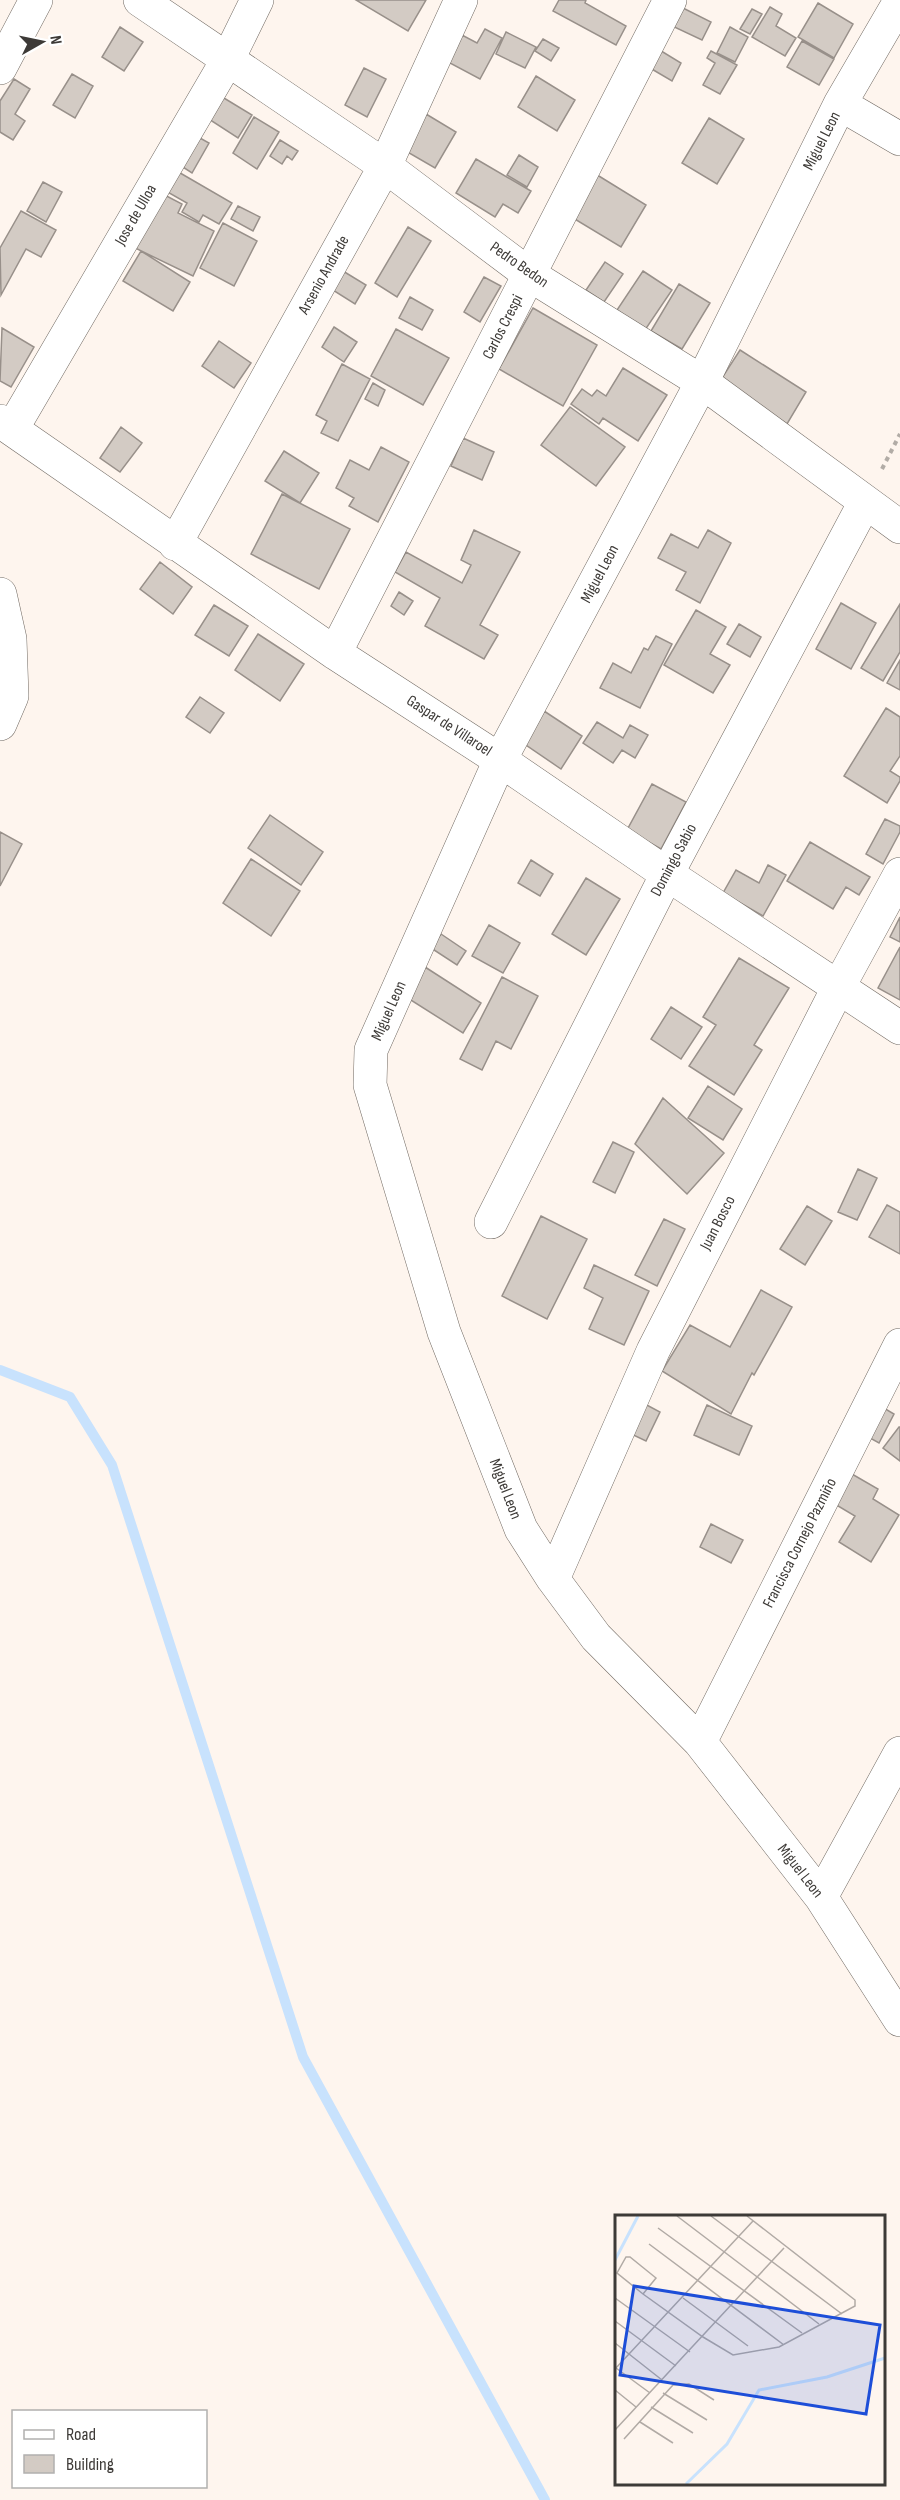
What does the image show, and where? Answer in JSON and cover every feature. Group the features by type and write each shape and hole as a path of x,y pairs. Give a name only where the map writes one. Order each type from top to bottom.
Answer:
{"street":[{"path":"0,69 36,0"},
{"name":"Pedro Bedon","path":"140,0 385,166 530,275 702,382 900,527"},
{"name":"Jose de Ulloa","path":"6,425 228,58 257,0"},
{"name":"Arsenio Andrade","path":"175,544 385,166 461,0"},
{"name":"Carlos Crespi","path":"335,653 670,0"},
{"name":"Miguel Leon","path":"900,1 840,104 702,382 500,760 371,1050 370,1085 444,1332 521,1529 553,1579 596,1637 700,1742 821,1897 900,2019"},
{"path":"840,104 900,139"},
{"name":"Gaspar de Villaroel","path":"6,425 335,653 500,760 900,1028"},
{"name":"Domingo Sabio","path":"490,1222 667,874 865,502"},
{"path":"0,594 10,639 12,696 0,724"},
{"name":"Juan Bosco","path":"553,1579 653,1351 838,988 900,874"},
{"name":"Francisca Cornejo Pazmiño","path":"700,1742 900,1345"},
{"path":"821,1897 900,1753"}],"building":[{"path":"356,0 426,0 408,31"},
{"path":"559,0 586,0 585,3 626,26 616,45 553,11"},
{"path":"818,3 853,24 834,58 798,37"},
{"path":"679,6 711,22 702,40 670,25"},
{"path":"770,7 782,14 776,26 796,38 785,56 752,37"},
{"path":"752,9 762,14 750,34 740,29"},
{"path":"120,27 143,42 124,71 102,57"},
{"path":"730,27 748,37 735,62 717,53"},
{"path":"485,29 502,38 480,79 448,62 462,35 477,43"},
{"path":"506,32 536,47 525,68 496,54"},
{"path":"543,39 559,48 551,61 535,51"},
{"path":"802,41 834,59 819,85 787,67"},
{"path":"653,46 681,63 672,81 650,68"},
{"path":"711,51 737,65 720,94 703,85 715,63 707,58"},
{"path":"364,68 386,79 367,117 345,105"},
{"path":"72,74 93,86 75,118 53,105"},
{"path":"536,76 575,100 557,131 518,107"},
{"path":"14,79 30,89 15,114 25,121 13,140 0,132 0,101"},
{"path":"214,92 252,115 238,138 201,114"},
{"path":"426,114 456,132 435,168 404,150"},
{"path":"254,117 279,132 257,169 233,153"},
{"path":"709,118 744,139 717,184 682,163"},
{"path":"191,133 209,143 192,173 175,162"},
{"path":"280,140 298,151 292,160 287,156 282,164 270,156"},
{"path":"519,155 538,167 527,187 507,175"},
{"path":"476,159 531,191 518,213 503,204 495,217 456,193"},
{"path":"175,170 232,203 219,224 203,215 199,222 182,212 187,203 164,190"},
{"path":"594,173 646,205 621,247 568,215"},
{"path":"43,182 62,192 46,222 27,211"},
{"path":"157,191 182,204 178,213 214,231 193,276 131,246"},
{"path":"238,206 260,217 253,231 231,219"},
{"path":"21,211 56,230 41,257 26,249 1,295 0,248"},
{"path":"223,223 257,241 234,286 200,268"},
{"path":"408,227 431,241 397,297 375,283"},
{"path":"141,251 190,282 173,311 123,281"},
{"path":"605,262 623,274 604,302 586,290"},
{"path":"338,268 366,285 355,304 328,287"},
{"path":"643,271 672,290 645,330 617,310"},
{"path":"484,277 501,286 480,322 464,312"},
{"path":"679,284 710,303 682,349 651,331"},
{"path":"410,297 433,310 422,330 399,318"},
{"path":"533,308 597,345 563,406 499,369"},
{"path":"334,327 357,342 344,362 322,347"},
{"path":"2,328 34,347 11,387 0,381"},
{"path":"396,329 449,358 423,405 371,376"},
{"path":"219,341 251,363 234,388 202,366"},
{"path":"740,350 806,392 787,424 720,381"},
{"path":"342,364 370,379 338,441 321,433 327,421 316,415"},
{"path":"623,368 667,395 638,441 603,418 599,424 571,404 582,389 592,396 597,390 606,396"},
{"path":"373,383 385,390 378,406 365,399"},
{"path":"570,407 625,447 596,486 541,445"},
{"path":"121,427 142,443 120,472 100,458"},
{"path":"463,438 494,452 482,480 451,466"},
{"path":"381,447 409,462 378,522 349,506 354,498 336,488 350,460 369,470"},
{"path":"284,451 319,473 300,503 265,481"},
{"path":"282,494 350,529 319,589 251,554"},
{"path":"474,530 520,552 480,625 498,635 484,659 425,626 440,598 395,572 406,552 462,583 471,565 461,560"},
{"path":"708,530 731,543 700,603 676,590 686,572 658,558 671,534 698,548"},
{"path":"160,562 192,587 173,614 140,589"},
{"path":"399,592 413,601 404,615 391,606"},
{"path":"841,603 876,623 851,669 816,649"},
{"path":"900,604 900,652 883,681 861,668"},
{"path":"214,605 248,626 229,656 195,635"},
{"path":"696,610 726,627 710,654 730,665 713,693 664,665"},
{"path":"739,624 761,637 750,657 727,644"},
{"path":"258,634 304,664 280,701 235,670"},
{"path":"656,636 672,644 640,708 600,688 613,663 631,673 644,648 648,650"},
{"path":"900,660 900,690 887,683"},
{"path":"200,697 224,713 210,733 186,717"},
{"path":"886,708 900,717 900,756 890,771 900,777 900,781 887,803 844,776"},
{"path":"544,711 582,736 561,769 523,743"},
{"path":"597,722 623,738 630,725 648,735 635,758 622,750 613,763 583,743"},
{"path":"652,784 686,802 661,849 627,830"},
{"path":"270,815 323,852 301,885 248,848"},
{"path":"885,819 900,826 900,832 883,864 866,854"},
{"path":"0,832 22,844 0,886"},
{"path":"810,842 870,877 859,895 846,887 833,909 787,881"},
{"path":"251,859 300,891 271,936 223,903"},
{"path":"531,860 553,874 540,896 518,883"},
{"path":"768,865 786,875 763,916 723,893 736,870 759,883"},
{"path":"586,878 620,899 586,955 552,934"},
{"path":"900,917 900,942 890,937"},
{"path":"489,925 520,943 503,973 472,956"},
{"path":"441,934 466,951 457,965 431,948"},
{"path":"900,947 900,1000 878,988"},
{"path":"739,958 789,988 754,1045 762,1050 734,1095 689,1066 716,1025 703,1017"},
{"path":"425,967 481,1003 463,1033 406,997"},
{"path":"502,977 538,996 511,1049 496,1041 482,1070 460,1059"},
{"path":"671,1007 702,1027 681,1059 651,1039"},
{"path":"708,1086 742,1109 723,1140 688,1118"},
{"path":"663,1098 724,1153 687,1194 635,1144"},
{"path":"613,1142 634,1152 615,1193 593,1182"},
{"path":"858,1169 877,1178 857,1220 838,1212"},
{"path":"887,1205 900,1212 900,1254 869,1237"},
{"path":"807,1206 832,1221 805,1265 780,1249"},
{"path":"541,1216 587,1239 547,1319 502,1296"},
{"path":"664,1219 685,1229 657,1286 635,1275"},
{"path":"594,1265 649,1291 624,1345 589,1329 603,1298 584,1288"},
{"path":"761,1290 792,1307 754,1375 752,1373 731,1414 662,1371 690,1325 730,1347"},
{"path":"643,1403 660,1412 646,1441 629,1433"},
{"path":"877,1404 894,1414 879,1443 861,1433"},
{"path":"707,1405 752,1426 739,1455 694,1435"},
{"path":"900,1427 900,1461 883,1448"},
{"path":"845,1470 878,1489 873,1499 899,1515 871,1562 839,1542 855,1516 828,1500"},
{"path":"711,1524 743,1540 731,1563 700,1547"}],"waterway":[{"path":"0,1370 70,1397 112,1465 303,2057 545,2500"}]}
